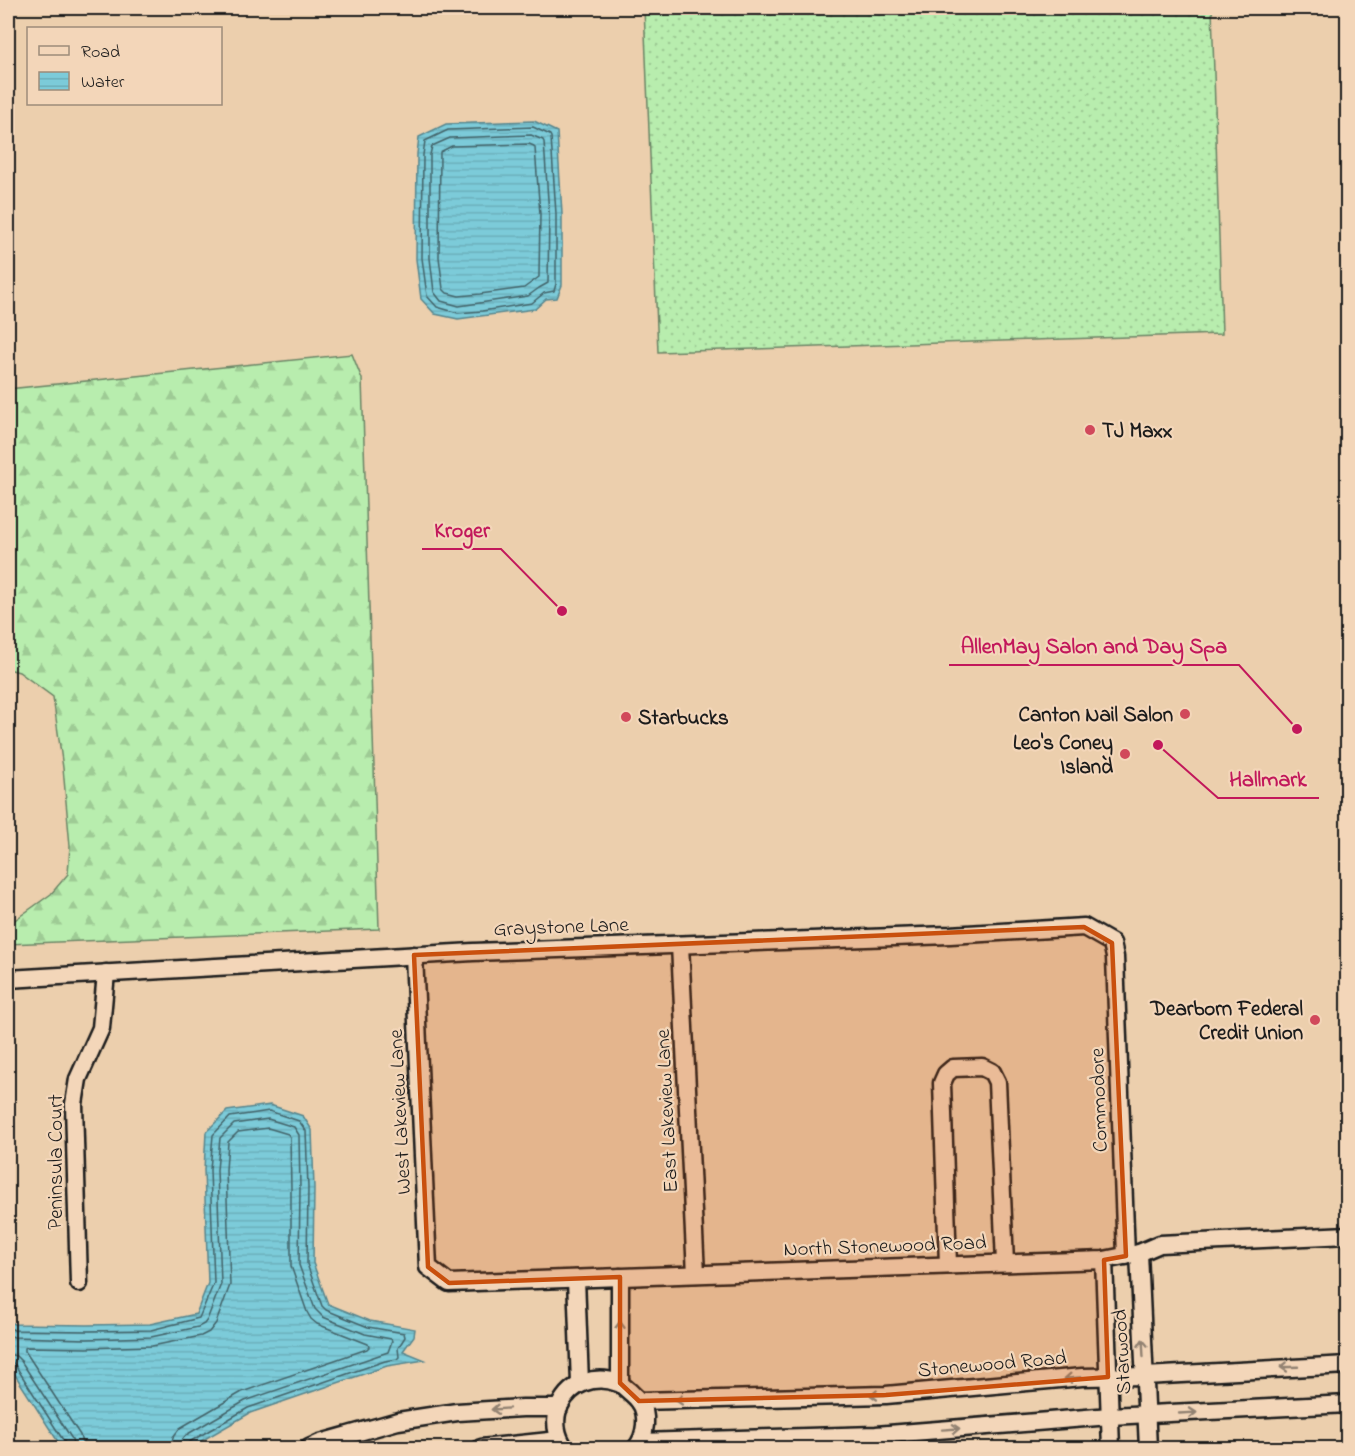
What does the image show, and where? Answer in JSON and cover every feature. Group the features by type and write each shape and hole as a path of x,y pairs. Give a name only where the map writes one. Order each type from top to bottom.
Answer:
{"street":[{"name":"Graystone Lane","path":"8,979 472,952 940,936 1084,927 1112,943"},
{"name":"Commodore","path":"1112,943 1115,957 1132,1254"},
{"name":"East Lakeview Lane","path":"680,945 696,1274"},
{"name":"West Lakeview Lane","path":"414,955 428,1267"},
{"name":"Peninsula Court","path":"79,1283 74,1104 78,1079 101,1028 106,974"},
{"path":"948,1265 942,1083 946,1074 953,1068 982,1067 992,1072 997,1082 1005,1263"},
{"name":"North Stonewood Road","path":"428,1267 449,1283 576,1279 1104,1260 1132,1254 1160,1244 1347,1235"},
{"name":"Starwood","path":"1132,1254 1145,1376 1148,1449"},
{"name":"Starwood","path":"1104,1260 1111,1449"},
{"path":"620,1277 620,1383"},
{"path":"576,1279 580,1383"},
{"name":"Stonewood Road","path":"639,1401 886,1395 1082,1377 1145,1376 1347,1365"},
{"path":"481,1449 562,1444 556,1424 559,1408 567,1393 580,1383 600,1378 620,1383 639,1401 644,1414 645,1428 638,1445 876,1434 1110,1416 1347,1404"},
{"path":"309,1449 320,1443 398,1421 457,1412 559,1408"}],"highlighted area":[{"path":"1084,927 1112,943 1126,1256 1104,1260 1108,1377 886,1395 639,1401 620,1383 620,1277 449,1283 428,1267 414,955"}],"green space":[{"path":"644,8 1212,8 1222,334 658,352"},
{"path":"352,354 362,379 379,929 8,944 8,928 12,922 51,894 68,874 70,846 63,768 53,697 19,672 8,669 8,389"}],"water":[{"path":"534,121 557,132 562,214 562,285 557,298 546,299 535,309 458,319 435,314 421,299 416,259 419,137 446,124"},
{"path":"270,1105 303,1116 312,1130 313,1263 328,1304 370,1321 415,1329 414,1336 403,1351 425,1360 387,1366 250,1413 189,1448 62,1448 8,1364 8,1321 14,1324 150,1324 196,1314 208,1283 204,1170 206,1132 227,1111"}],"place":[{"name":"TJ Maxx","path":"1090,430"},
{"name":"Kroger","path":"562,611"},
{"name":"Canton Nail Salon","path":"1185,714"},
{"name":"Starbucks","path":"626,717"},
{"name":"AllenMay Salon and Day Spa","path":"1297,729"},
{"name":"Hallmark","path":"1158,745"},
{"name":"Leo's Coney Island","path":"1125,754"},
{"name":"Dearborn Federal Credit Union","path":"1315,1020"}]}
